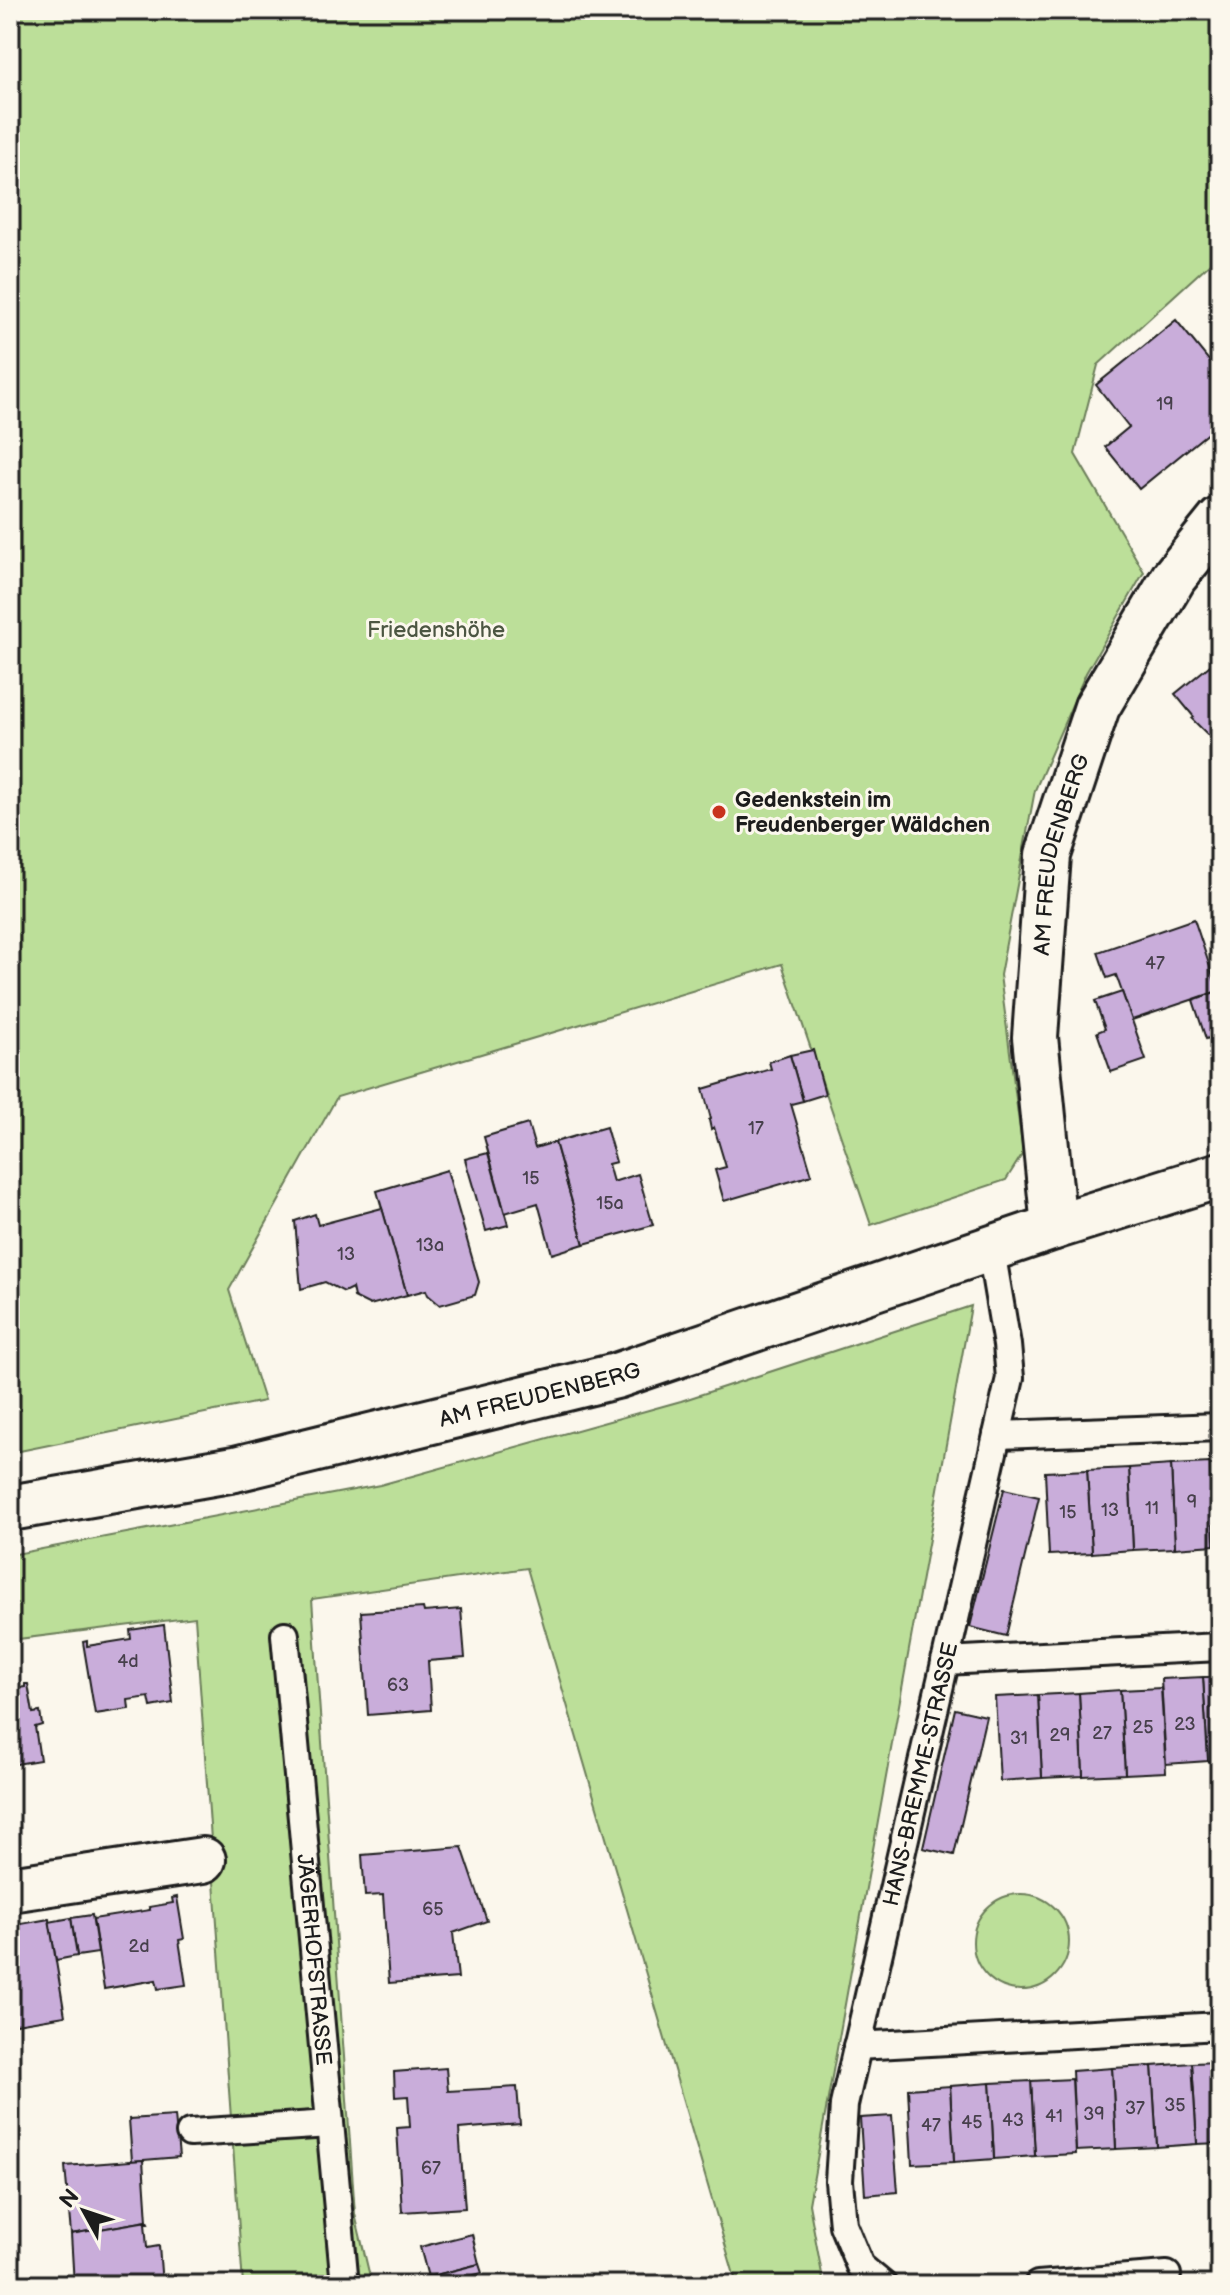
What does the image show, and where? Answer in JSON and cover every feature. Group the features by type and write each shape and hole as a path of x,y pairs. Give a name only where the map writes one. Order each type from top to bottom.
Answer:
{"street":[{"name":"AM FREUDENBERG","path":"1054,1227 1035,1037 1048,855 1097,707 1174,577 1220,520"},
{"name":"AM FREUDENBERG","path":"10,1508 235,1469 616,1376 1054,1227 1220,1175"},
{"path":"10,1889 203,1860"}],"lane":[{"name":"HANS-BREMME-STRASSE","path":"883,2285 860,2266 843,2225 839,2181 844,2105 1010,1378 991,1250"},
{"path":"997,1435 1220,1427"},
{"name":"JÄGERHOFSTRASSE","path":"285,1635 345,2285"},
{"path":"945,1661 1220,1647"},
{"path":"857,2046 1220,2026"},
{"path":"190,2133 330,2124"},
{"path":"1038,2285 1167,2275"}],"green space":[{"name":"Friedenshöhe","path":"10,10 1220,10 1220,254 1098,365 1075,454 1144,572 1086,673 1035,790 1000,975 1023,1153 1006,1180 871,1225 782,964 337,1097 229,1290 264,1401 10,1453"},
{"path":"971,1306 809,2204 824,2285 737,2285 527,1568 312,1599 355,2214 372,2285 243,2285 195,1617 10,1640 10,1555 380,1485 681,1401"},
{"path":"1021,1894 1039,1898 1055,1908 1065,1924 1069,1942 1065,1960 1055,1976 1039,1986 1021,1990 1003,1986 987,1976 977,1960 973,1942 977,1924 987,1908 1003,1898"}],"building":[{"path":"1176,320 1220,374 1220,423 1139,489 1105,447 1129,427 1096,385"},
{"path":"1220,657 1220,732 1212,739 1192,719 1194,717 1175,694"},
{"path":"1194,919 1218,991 1132,1020 1116,975 1107,978 1098,952"},
{"path":"1220,986 1220,1035 1206,1039 1193,1000 1218,991 1216,987"},
{"path":"1122,992 1146,1060 1111,1072 1097,1032 1105,1029 1095,1001"},
{"path":"813,1050 825,1094 803,1101 790,1055"},
{"path":"790,1055 803,1101 791,1104 812,1175 724,1201 715,1170 726,1167 714,1127 711,1129 703,1089 771,1069 769,1062"},
{"path":"528,1124 535,1148 555,1142 584,1244 552,1254 538,1203 505,1213 484,1137"},
{"path":"606,1127 616,1162 608,1164 613,1182 638,1174 653,1225 584,1244 555,1142"},
{"path":"488,1153 508,1225 486,1231 465,1159"},
{"path":"447,1170 479,1282 475,1295 440,1305 426,1290 407,1295 377,1191"},
{"path":"382,1208 407,1295 370,1305 354,1297 352,1288 344,1292 325,1282 301,1289 295,1221 315,1214 318,1225"},
{"path":"1220,1455 1220,1539 1214,1539 1209,1456"},
{"path":"1210,1463 1214,1545 1175,1548 1171,1465"},
{"path":"1171,1465 1175,1548 1133,1550 1129,1468"},
{"path":"1129,1468 1133,1550 1092,1553 1087,1470"},
{"path":"1087,1470 1092,1553 1049,1555 1045,1472"},
{"path":"1004,1489 1039,1497 1006,1636 970,1627"},
{"path":"423,1608 424,1612 461,1609 465,1658 428,1661 431,1710 368,1715 361,1612"},
{"path":"164,1625 173,1703 151,1707 149,1697 128,1700 129,1709 95,1714 83,1642 87,1641 87,1646 131,1639 130,1630"},
{"path":"1203,1677 1220,1677 1220,1760 1208,1761"},
{"path":"1203,1677 1208,1761 1166,1764 1161,1679"},
{"path":"28,1684 33,1713 40,1712 42,1725 35,1727 40,1760 10,1765 10,1689 25,1687"},
{"path":"1161,1688 1166,1772 1125,1774 1120,1690"},
{"path":"1120,1690 1125,1774 1083,1776 1079,1693"},
{"path":"1079,1693 1083,1776 1042,1778 1038,1695"},
{"path":"1038,1695 1042,1778 1000,1781 995,1697"},
{"path":"955,1709 986,1716 954,1855 923,1848"},
{"path":"462,1847 487,1921 453,1933 458,1978 389,1983 383,1895 365,1896 362,1855"},
{"path":"177,1897 184,1939 179,1940 186,1985 158,1989 156,1980 104,1989 93,1919 150,1910 149,1907 173,1903 172,1898"},
{"path":"92,1915 98,1953 77,1956 71,1918"},
{"path":"71,1918 77,1956 56,1960 49,1922"},
{"path":"49,1919 65,2016 10,2025 10,1926"},
{"path":"1220,2062 1220,2143 1197,2144 1192,2063"},
{"path":"1192,2063 1197,2144 1157,2147 1152,2066"},
{"path":"1152,2066 1157,2147 1116,2149 1112,2068"},
{"path":"446,2068 448,2091 517,2087 520,2124 459,2129 465,2208 402,2212 397,2128 410,2127 408,2096 395,2097 394,2072"},
{"path":"1112,2068 1116,2149 1076,2151 1072,2071"},
{"path":"1072,2079 1076,2154 1035,2156 1031,2081"},
{"path":"1031,2081 1035,2156 994,2159 990,2083"},
{"path":"990,2083 994,2159 954,2162 950,2086"},
{"path":"950,2086 954,2162 912,2164 908,2089"},
{"path":"175,2116 179,2157 132,2161 129,2119"},
{"path":"892,2116 898,2192 865,2195 860,2118"},
{"path":"143,2160 147,2221 71,2234 65,2166"},
{"path":"147,2221 147,2248 159,2246 162,2285 74,2285 71,2234"},
{"path":"472,2234 479,2264 428,2277 420,2247"},
{"path":"479,2264 482,2273 470,2276 472,2285 430,2285 428,2277"}],"place":[{"name":"Gedenkstein im Freudenberger Wäldchen","path":"719,812"}]}
